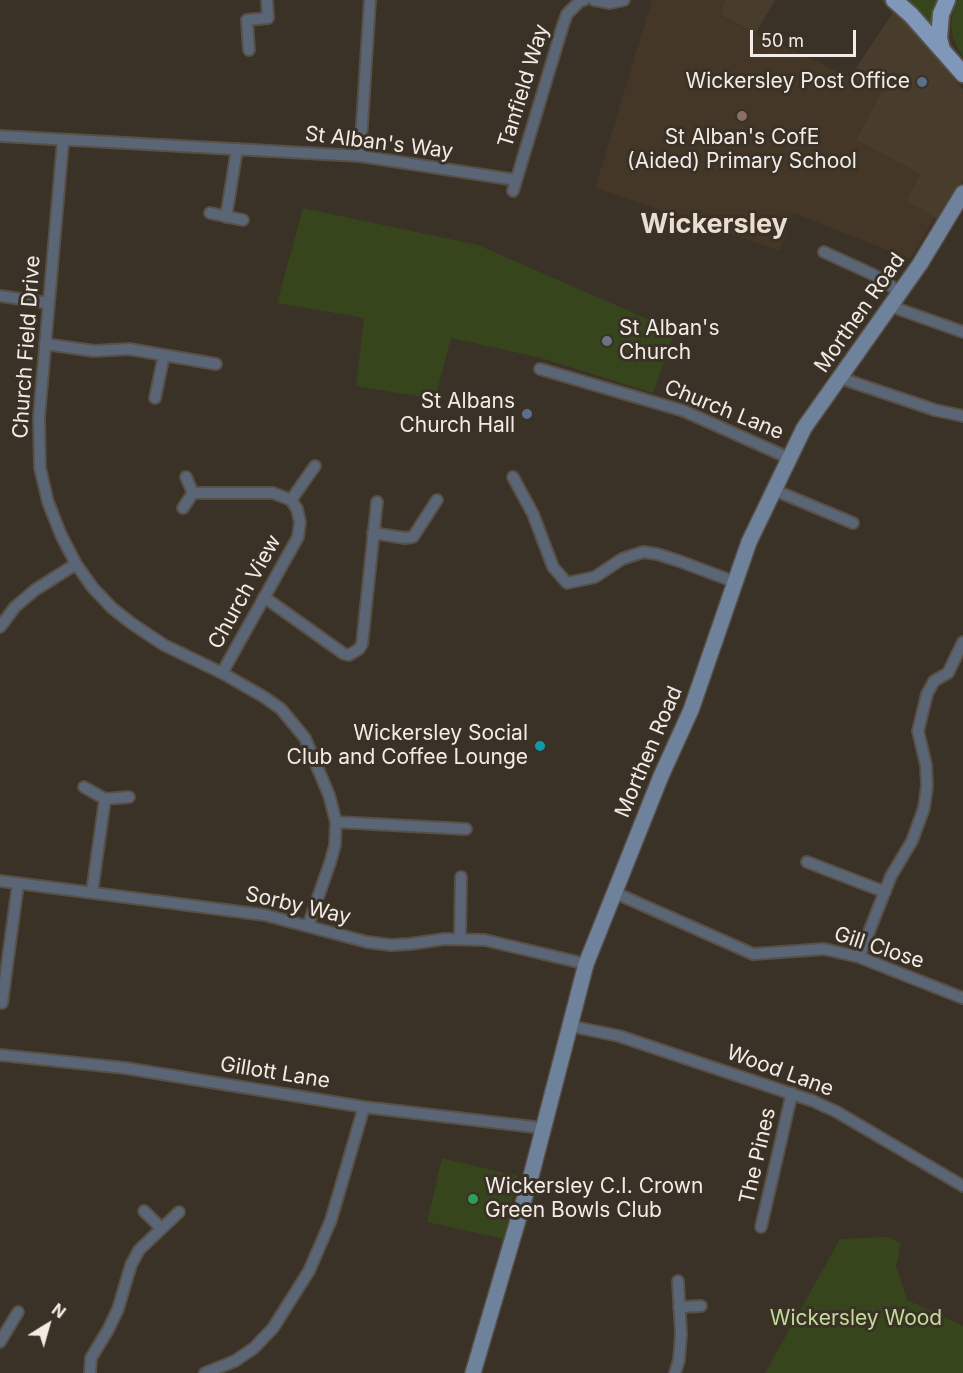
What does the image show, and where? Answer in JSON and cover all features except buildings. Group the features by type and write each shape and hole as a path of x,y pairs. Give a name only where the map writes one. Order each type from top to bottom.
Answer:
{"main road":[{"path":"894,0 911,15 963,74"},
{"path":"942,50 939,38 940,22 947,0"},
{"name":"Morthen Road","path":"473,1373 543,1128 586,964 613,892 691,710 749,542 804,428 920,264 963,193"}],"street":[{"path":"249,50 247,20 268,18 267,0"},
{"path":"360,156 370,0"},
{"name":"Tanfield Way","path":"515,186 567,14 584,0"},
{"path":"594,0 610,3 624,0"},
{"name":"St Alban's Way","path":"0,136 360,156 515,186"},
{"name":"Church Field Drive","path":"63,141 39,417 40,468 48,502 76,564 93,588 112,608 164,645 222,673 281,709 305,738 319,768 336,822 330,863 308,926"},
{"path":"226,217 237,149"},
{"path":"210,213 243,220"},
{"path":"824,252 874,275 900,292"},
{"path":"0,296 48,303"},
{"path":"0,301 24,299"},
{"path":"890,306 963,332"},
{"path":"45,344 94,351 129,349 216,364"},
{"path":"155,398 164,355"},
{"name":"Church Lane","path":"540,369 684,411 789,458"},
{"path":"840,378 935,410 963,416"},
{"path":"193,493 273,493 291,500 315,466"},
{"path":"186,477 193,493"},
{"path":"513,477 533,514 553,567 567,583 595,577 622,559 643,552 679,561 735,582"},
{"path":"774,490 853,523"},
{"path":"183,508 193,493"},
{"name":"Church View","path":"222,673 297,537 300,522 297,509 291,500"},
{"path":"374,533 405,538 413,537 437,500"},
{"path":"264,597 344,654 359,649 362,644 377,502"},
{"path":"0,627 15,607 35,590 76,564"},
{"path":"859,957 891,876 912,841 924,808 927,786 926,765 918,731 927,694 934,681 948,673 963,642"},
{"path":"84,787 105,799 129,797"},
{"path":"92,892 105,799"},
{"path":"336,822 466,829"},
{"path":"807,862 885,892"},
{"path":"460,938 461,877"},
{"name":"Sorby Way","path":"0,881 265,915 366,942 392,945 460,938 485,940 586,964"},
{"path":"2,1002 2,988 18,884"},
{"name":"Gill Close","path":"613,892 753,954 824,949 859,957 963,998"},
{"name":"Wood Lane","path":"570,1026 619,1036 792,1093 837,1112 963,1186"},
{"name":"Gillott Lane","path":"0,1055 125,1068 364,1107 543,1128"},
{"name":"The Pines","path":"761,1227 792,1093"},
{"path":"210,1372 235,1361 254,1348 273,1328 309,1271 331,1220 364,1107"},
{"path":"144,1211 161,1228"},
{"path":"90,1373 91,1358 118,1309 131,1265 139,1250 179,1212"},
{"path":"675,1373 679,1360 678,1281"},
{"path":"680,1306 701,1306"},
{"path":"0,1342 18,1312"}],"shaded area":[{"name":"St Alban's CofE (Aided) Primary School","path":"652,0 725,0 720,16 881,92 856,140 920,174 906,201 935,217 910,259 793,213 780,251 595,188"},
{"path":"725,0 775,0 756,33 720,15"},
{"path":"881,0 936,0 928,48 963,90 963,181 941,221 906,201 920,174 856,140 881,92 850,77 894,11"}],"green space":[{"path":"904,0 936,0 931,21 927,22"},
{"path":"958,0 963,0 963,58 953,38 951,25"},
{"path":"303,208 478,245 675,331 653,393 541,358 451,338 435,399 356,386 364,318 277,303"},
{"name":"Wickersley C.I. Crown Green Bowls Club","path":"442,1158 518,1176 504,1239 427,1222"},
{"name":"Wickersley Wood","path":"888,1237 901,1243 896,1266 907,1300 963,1326 963,1373 765,1373 840,1239"}],"place":[{"name":"Wickersley Post Office","path":"922,82"},
{"name":"St Alban's CofE (Aided) Primary School","path":"742,116"},
{"name":"St Alban's Church","path":"607,341"},
{"name":"St Albans Church Hall","path":"527,414"},
{"name":"Wickersley Social Club and Coffee Lounge","path":"540,746"},
{"name":"Wickersley C.I. Crown Green Bowls Club","path":"473,1199"}],"district":[{"name":"Wickersley","path":"714,225"}]}
